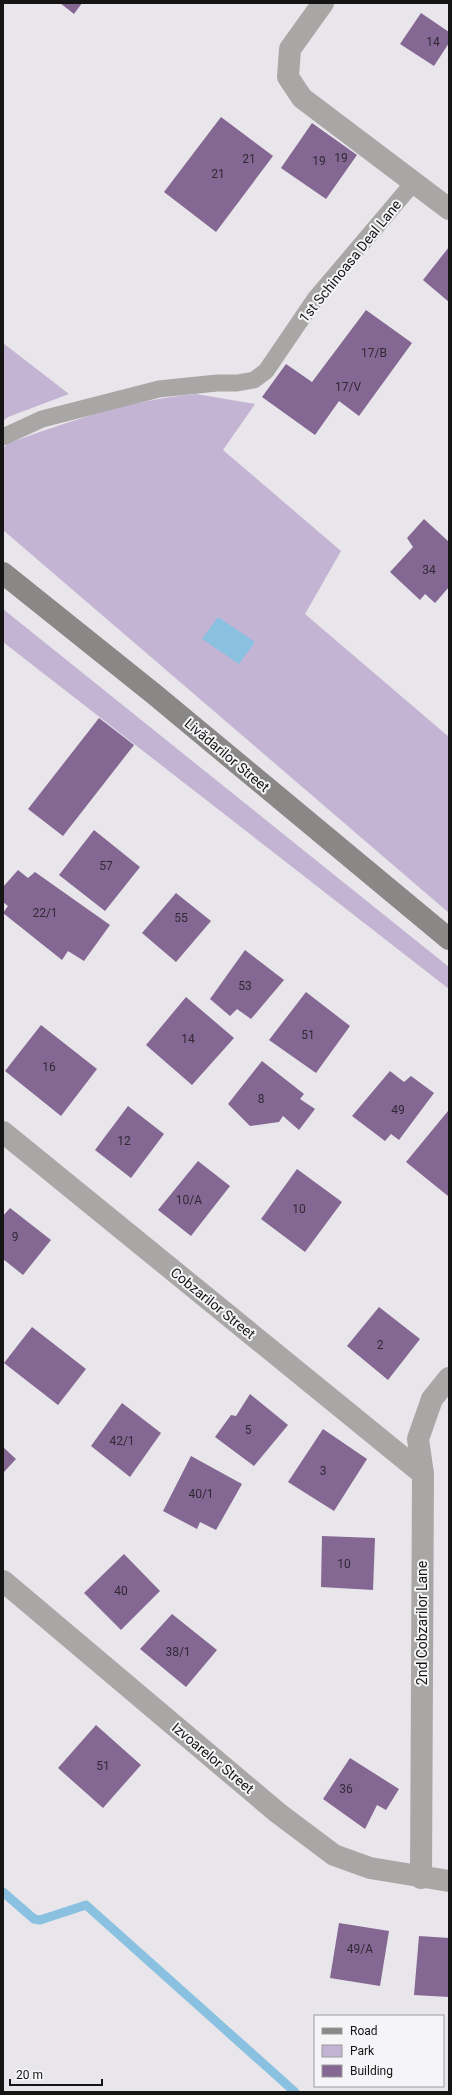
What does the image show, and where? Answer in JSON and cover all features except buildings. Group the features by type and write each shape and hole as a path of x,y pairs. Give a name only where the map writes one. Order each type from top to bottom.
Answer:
{"street":[{"path":"323,3 290,49 288,77 302,98 449,209"},
{"name":"Livădarilor Street","path":"3,573 154,694 449,939"},
{"name":"Cobzarilor Street","path":"3,1132 423,1474"},
{"name":"2nd Cobzarilor Lane","path":"421,1878 423,1474 418,1439 432,1399 449,1378"},
{"name":"Izvoarelor Street","path":"3,1581 278,1812 334,1855 370,1868 421,1878 449,1881"}],"lane":[{"name":"1st Schinoasa Deal Lane","path":"3,437 42,419 158,388 217,383 237,384 254,380 266,371 315,299 414,182"}],"green space":[{"path":"3,343 69,394 8,417 3,421"},
{"path":"196,394 255,404 223,450 341,551 305,614 449,737 449,913 3,530 3,448 9,443 101,412 148,401"},
{"path":"3,609 449,967 449,989 3,642"}],"water":[{"path":"218,617 255,642 239,664 202,639"}],"waterway":[{"path":"3,1892 34,1919 40,1920 86,1905 295,2092"}]}
